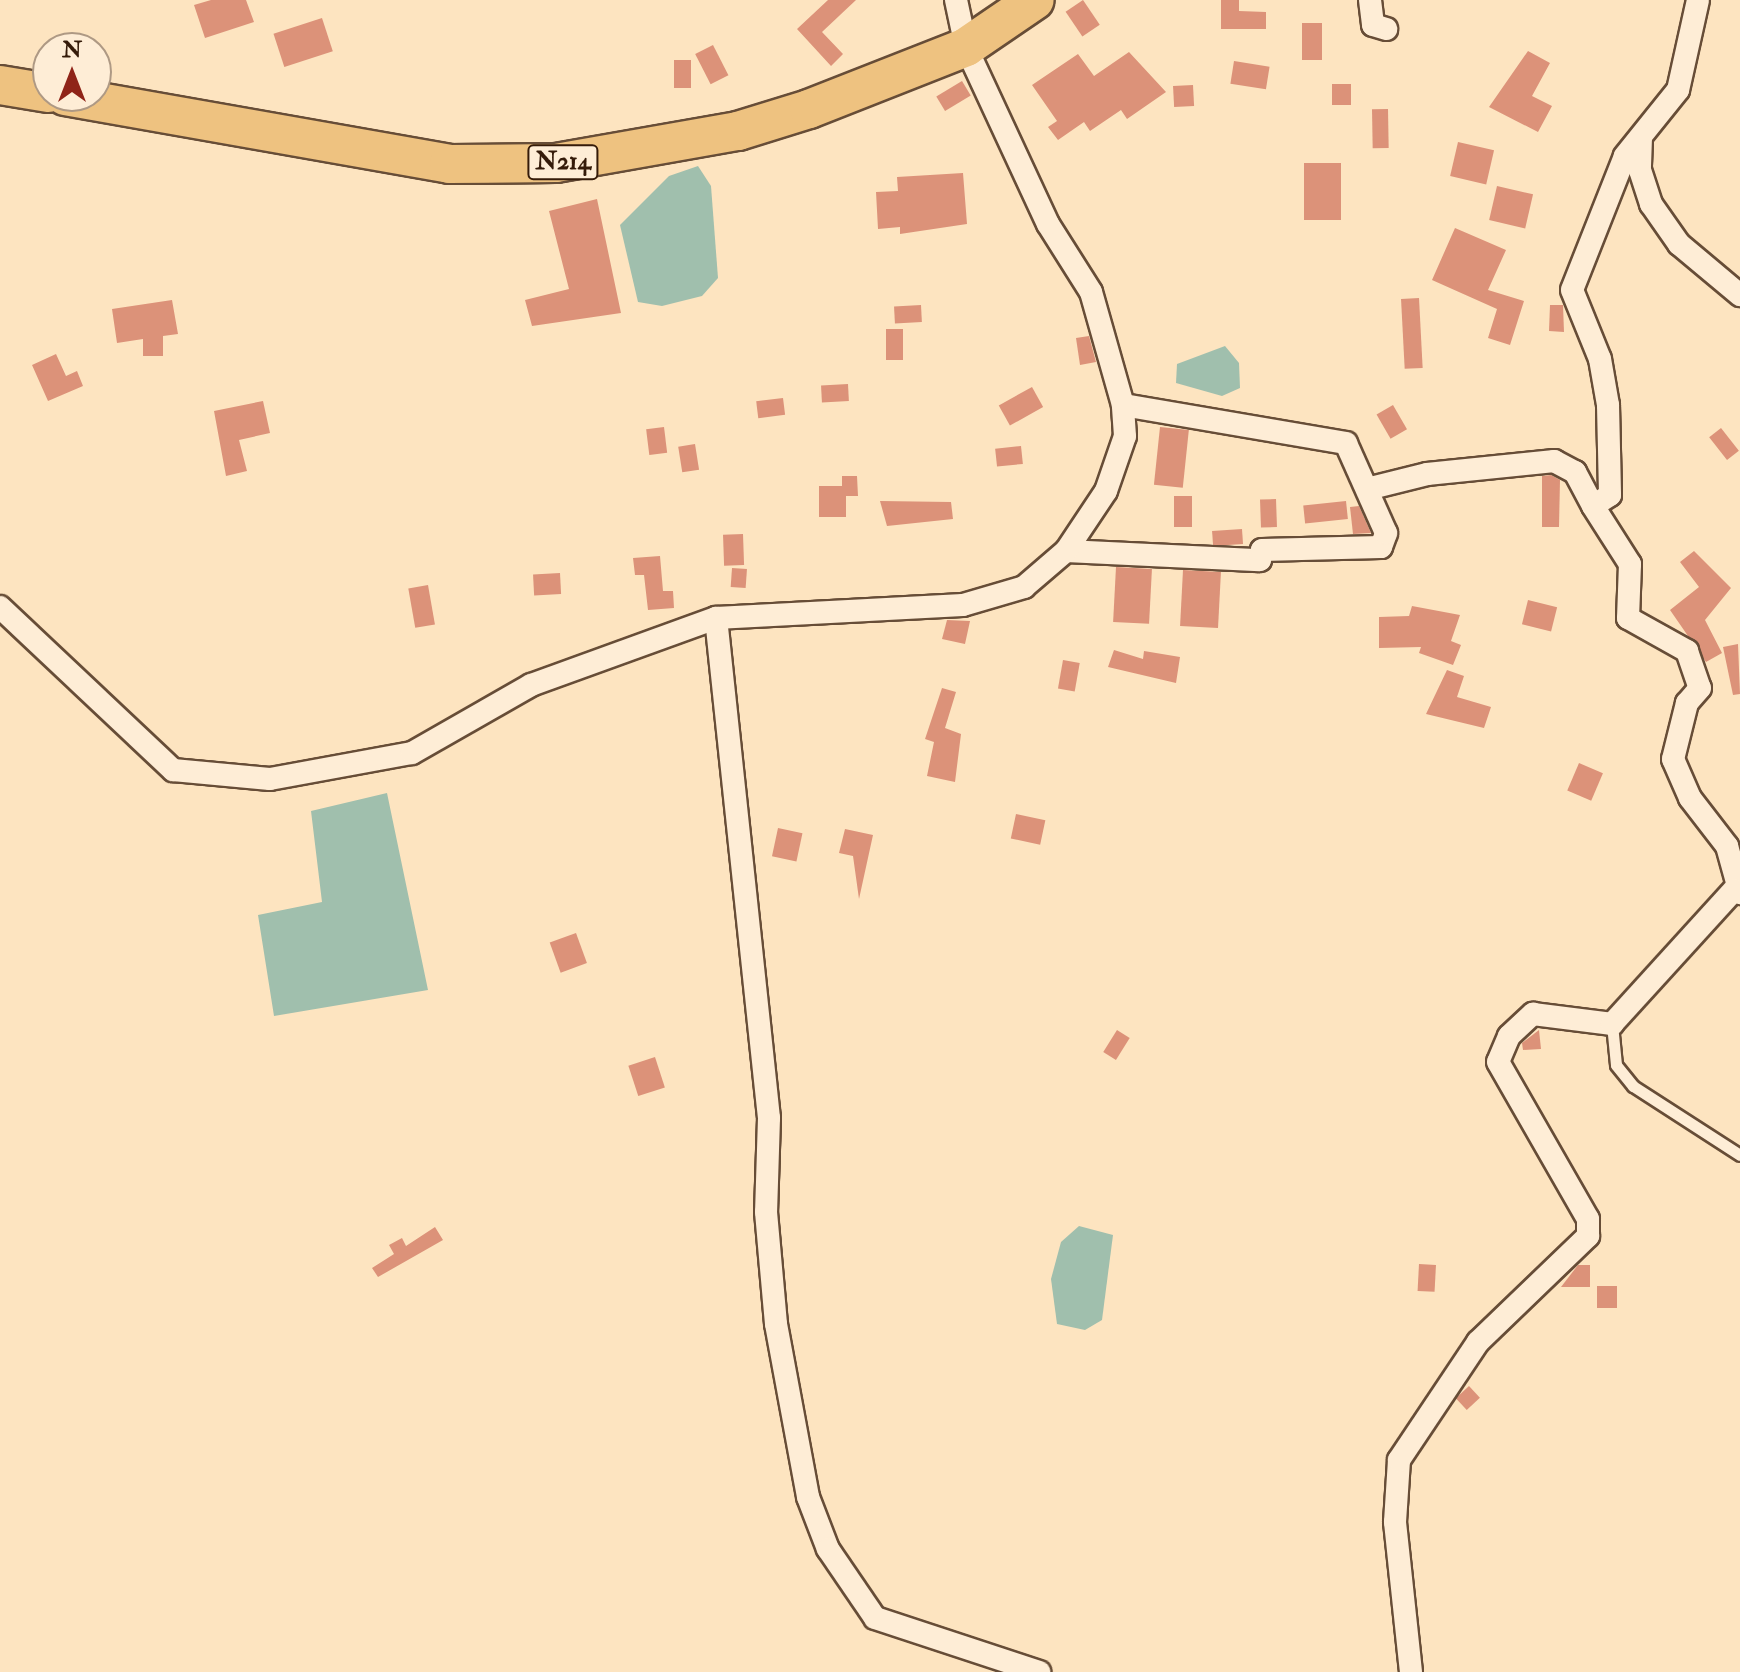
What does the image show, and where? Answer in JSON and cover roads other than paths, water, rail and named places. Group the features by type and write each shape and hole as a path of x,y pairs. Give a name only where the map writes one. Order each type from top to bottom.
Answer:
{"highway":[{"name":"N214","path":"112,104 493,167 738,131 892,81 966,47 1035,0"},
{"path":"0,85 32,90"}],"street":[{"path":"0,607 173,770 270,779 412,753 531,685 716,618 963,605 1024,587 1066,551 1106,491 1125,436 1123,405 1091,292 1048,224 966,47 956,0"},
{"path":"1370,0 1373,25 1386,29"},
{"path":"1593,506 1610,495 1608,405 1600,359 1572,290 1625,156 1678,90 1698,0"},
{"path":"1641,137 1640,170 1651,204 1679,244 1740,295"},
{"path":"1066,551 1260,560 1262,550 1381,547 1386,533 1371,488 1346,443 1123,405"},
{"path":"1371,488 1427,474 1554,461 1575,472 1630,564 1628,618 1687,651 1700,688 1687,703 1673,759 1690,798 1727,846 1737,892 1612,1024 1533,1014 1509,1036 1498,1062 1588,1219 1588,1236 1478,1342 1399,1460 1395,1522 1411,1672"},
{"path":"716,618 769,1118 766,1212 776,1324 808,1497 828,1549 875,1618 1039,1672"}],"lane":[{"path":"1612,1024 1616,1065 1633,1086 1740,1155"}]}
